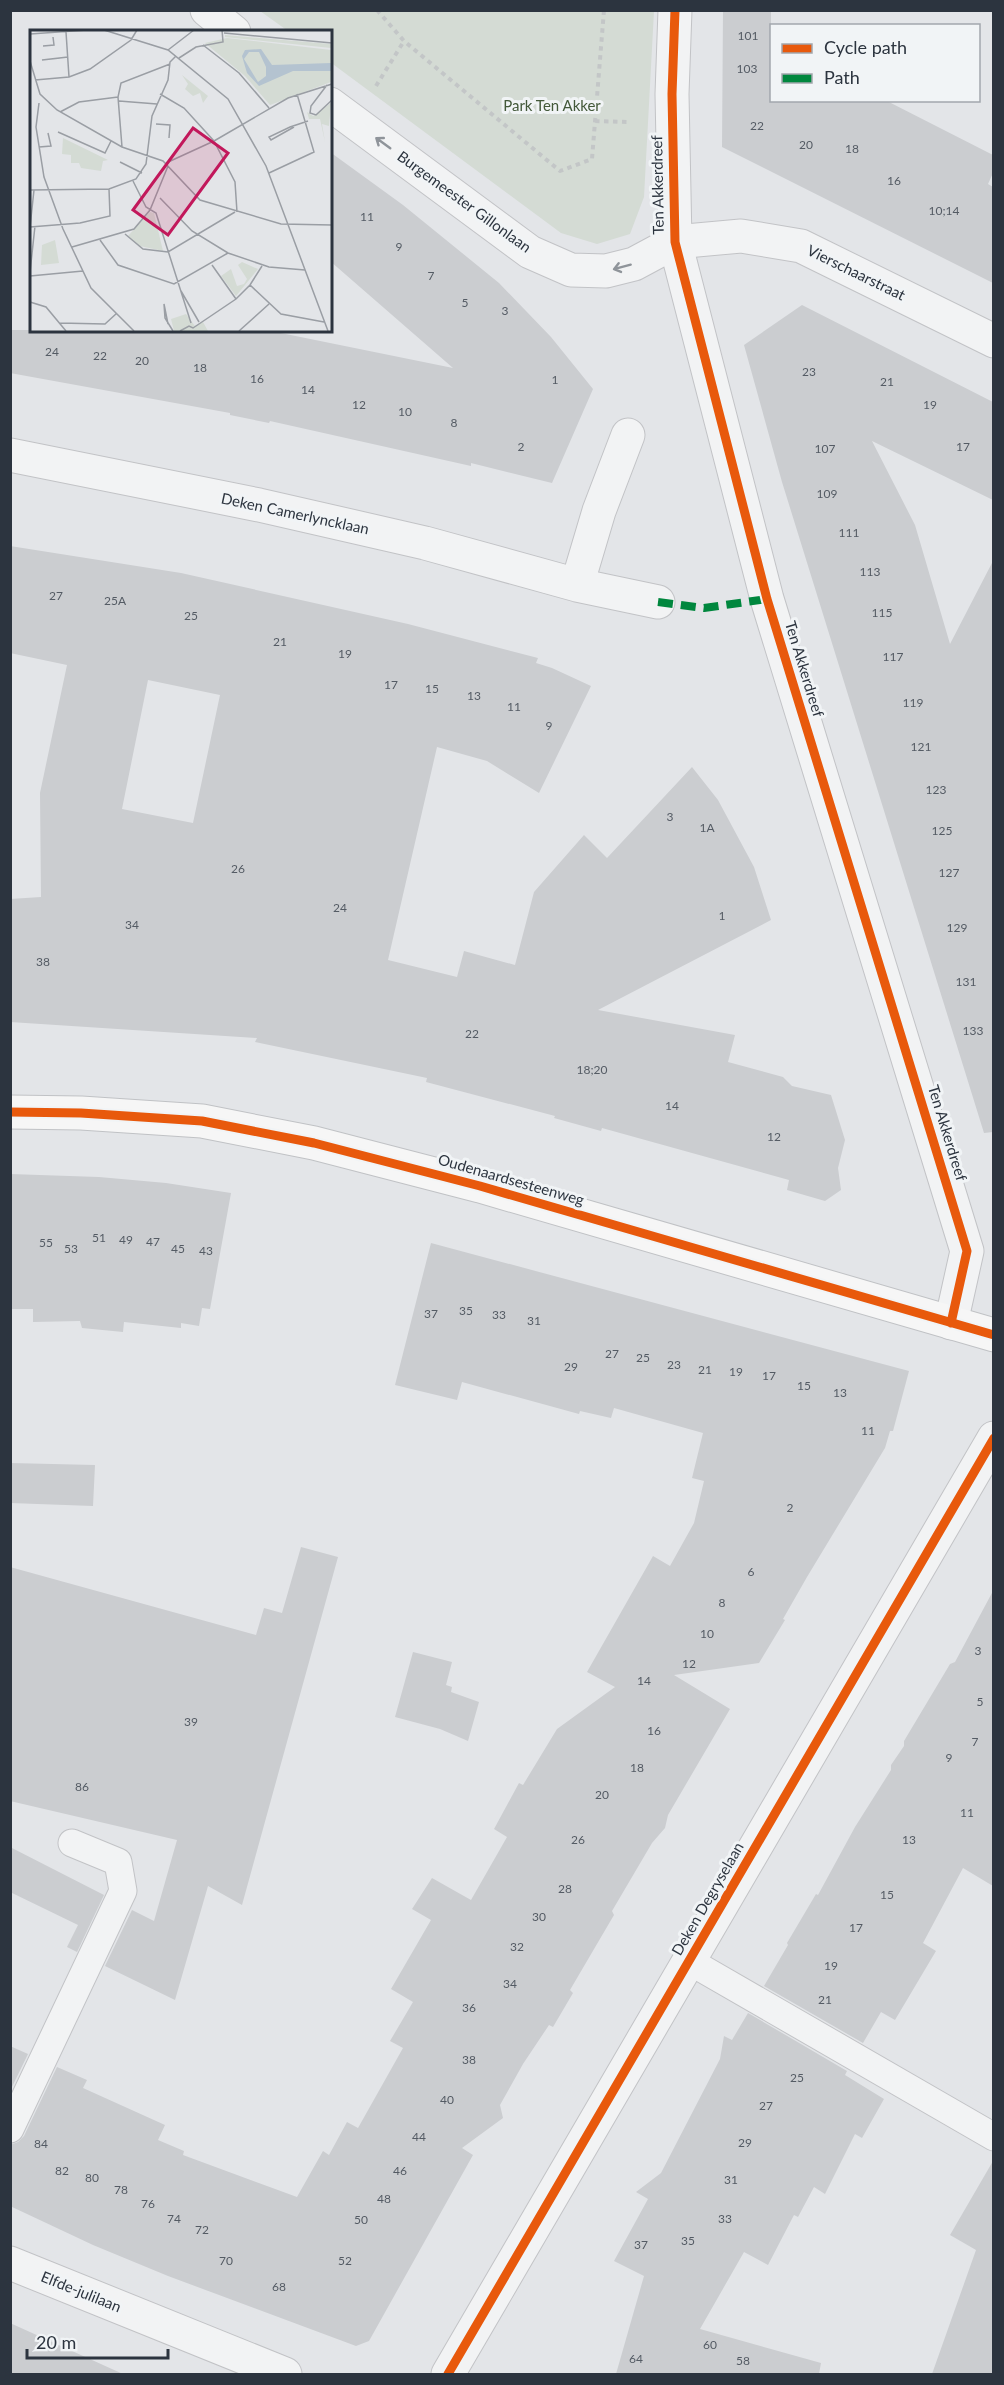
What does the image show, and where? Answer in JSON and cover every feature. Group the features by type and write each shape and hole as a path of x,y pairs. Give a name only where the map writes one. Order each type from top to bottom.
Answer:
{"main road":[{"name":"Oudenaardsesteenweg","path":"10,1112 81,1113 202,1121 314,1143 480,1186 993,1335"}],"street":[{"path":"207,10 232,30"},
{"name":"Ten Akkerdreef","path":"675,10 672,94 675,242 767,599 968,1251 951,1323"},
{"name":"Burgemeester Gillonlaan","path":"342,113 530,252 571,270 606,271 634,264 675,242"},
{"name":"Vierschaarstraat","path":"675,242 741,236 801,246 993,341"},
{"path":"577,585 599,511 628,435"},
{"name":"Deken Camerlyncklaan","path":"10,455 259,505 425,543 577,585 658,602"},
{"name":"Deken Degryselaan","path":"448,2374 993,1438"},
{"name":"Elfde-julilaan","path":"10,2263 285,2374"}],"lane":[{"path":"10,2129 123,1891 118,1862 72,1843"},
{"path":"689,1961 993,2137"}],"path":[{"path":"377,10 404,41 560,171 592,159 604,10"},
{"path":"342,113 404,41"}],"green space":[{"name":"Park Ten Akker","path":"260,11 654,11 644,197 630,234 597,244 561,233 332,63 332,30 287,30"}],"building":[{"path":"723,10 771,10 770,102 889,102 993,155 993,173 988,184 993,187 993,283 722,147"},
{"path":"332,153 403,205 499,283 551,337 593,389 552,483 471,463 471,466 270,421 269,423 230,415 230,413 10,373 10,330 30,330 30,332 276,332 453,368 332,263"},
{"path":"802,305 993,402 993,500 872,441 915,525 950,644 993,561 993,1132 984,1133 782,482 744,345"},
{"path":"10,546 181,573 408,624 538,658 536,663 591,686 539,793 487,761 437,747 388,960 457,977 464,951 515,965 534,892 584,835 607,858 692,767 718,800 754,867 771,920 598,1010 735,1035 728,1062 783,1077 792,1086 831,1095 845,1140 838,1168 841,1190 825,1201 787,1190 789,1180 426,1082 427,1078 255,1042 257,1038 10,1022 10,899 41,897 40,793 67,665 10,653","holes":["148,680 220,695 193,823 122,809"]},
{"path":"10,1174 99,1177 166,1183 231,1193 210,1309 202,1308 199,1326 181,1323 181,1328 124,1322 123,1332 82,1328 80,1321 33,1322 33,1309 10,1309"},
{"path":"431,1243 909,1371 893,1431 890,1431 885,1448 807,1577 759,1663 674,1675 730,1709 668,1815 665,1828 652,1843 612,1911 614,1915 570,1990 573,1993 553,2027 549,2025 523,2064 500,2105 503,2118 462,2148 473,2155 369,2341 356,2346 168,2276 93,2245 10,2206 10,2145 18,2142 24,2136 57,2067 87,2080 83,2088 165,2125 158,2140 184,2151 183,2155 297,2197 323,2151 329,2155 347,2122 358,2128 403,2048 390,2041 413,2002 391,1989 431,1920 412,1909 432,1878 471,1900 507,1837 494,1829 519,1783 523,1785 557,1729 615,1687 587,1672 653,1556 670,1566 694,1523 704,1481 692,1478 703,1433 614,1408 611,1418 580,1411 579,1414 462,1382 457,1400 395,1385"},
{"path":"10,1463 95,1465 93,1506 10,1503"},
{"path":"301,1547 338,1557 242,1905 208,1886 175,2000 105,1966 132,1910 154,1921 177,1840 10,1801 10,1567 256,1635 264,1608 282,1613"},
{"path":"993,1591 993,1886 963,1868 923,1943 936,1951 895,2020 881,2012 863,2043 764,1986 855,1827 891,1770 891,1765 904,1746 904,1741 950,1664 955,1662"},
{"path":"413,1652 452,1662 446,1685 452,1687 451,1692 479,1702 468,1741 440,1729 395,1717"},
{"path":"10,1847 104,1895 77,1952 67,1947 78,1925 10,1892"},
{"path":"748,2013 847,2071 845,2075 884,2099 862,2138 855,2134 825,2194 814,2187 798,2217 794,2215 768,2265 744,2252 700,2329 821,2363 819,2374 616,2374 644,2276 614,2261 648,2199 636,2192 661,2173 720,2059 724,2036 732,2040"},
{"path":"10,2046 28,2054 10,2091"},
{"path":"993,2161 993,2374 932,2374 976,2250 950,2235"},
{"path":"10,2323 123,2374 10,2374"}],"marked path":[{"path":"658,602 704,608 767,599"}],"cycle path":[{"path":"675,10 672,94 675,242 767,599 967,1251 951,1323"},
{"path":"10,1112 81,1113 202,1121 314,1143 480,1186 994,1335"},
{"path":"448,2374 994,1438"}]}
